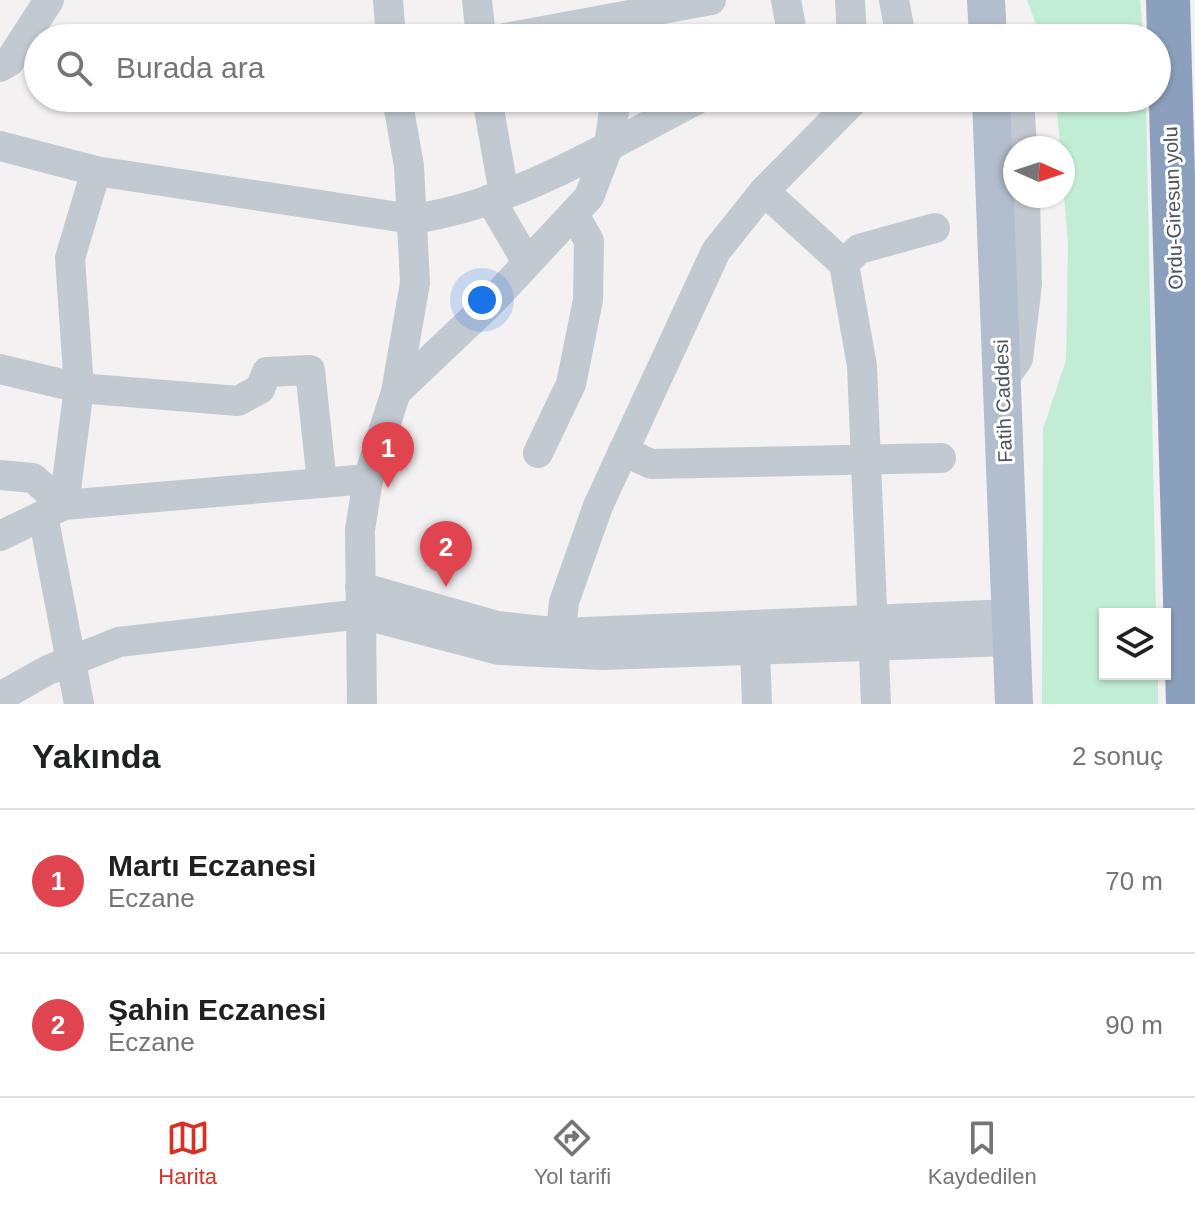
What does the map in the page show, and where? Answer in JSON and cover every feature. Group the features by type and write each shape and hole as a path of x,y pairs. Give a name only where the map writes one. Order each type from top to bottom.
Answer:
{"highway":[{"name":"Ordu-Giresun yolu","path":"1168,1 1169,24"},
{"name":"Ordu-Giresun yolu","path":"1171,106 1188,704"}],"main road":[{"name":"Fatih Caddesi","path":"992,112 1014,704"}],"street":[{"path":"20,0 25,24"},
{"path":"33,24 49,0"},
{"path":"388,0 390,24"},
{"path":"477,0 480,24"},
{"path":"590,24 711,0"},
{"path":"786,0 790,24"},
{"path":"850,0 851,24"},
{"path":"894,0 898,24"},
{"path":"0,67 9,62 24,38"},
{"path":"362,704 360,530 368,479 396,392 415,283 409,166 399,112"},
{"path":"488,112 497,196 527,262"},
{"path":"396,392 455,338 589,197 609,145 614,112"},
{"path":"0,146 96,171 412,219 457,213 609,145 673,112"},
{"path":"560,643 564,602 598,506 716,251 764,191 842,112"},
{"path":"1020,112 1021,136"},
{"path":"79,704 53,510 79,388 70,258 96,171"},
{"path":"764,191 844,264 862,366 863,462 876,704"},
{"path":"1002,381 1018,359 1027,284 1025,208"},
{"path":"538,453 571,384 588,300 589,241 574,214"},
{"path":"844,264 859,249 935,228"},
{"path":"0,369 79,388 238,401 260,389 267,372 310,370 322,483"},
{"path":"623,451 651,464 941,458"},
{"path":"0,475 33,478 53,510"},
{"path":"0,536 53,510 368,479"},
{"path":"0,697 72,661 119,642 360,601 499,650 560,643 1012,628"},
{"path":"560,643 602,655 755,649 872,633"},
{"path":"755,649 757,704"}],"green space":[{"path":"1027,0 1140,0 1143,24 1036,24"},
{"path":"1057,112 1146,112 1156,608 1099,608 1099,680 1158,680 1158,704 1042,704 1043,429 1066,360 1068,244 1065,208 1075,208 1075,136 1059,136"}],"place":[{"name":"Martı Eczanesi","path":"388,488"},
{"name":"Şahin Eczanesi","path":"446,587"}]}
